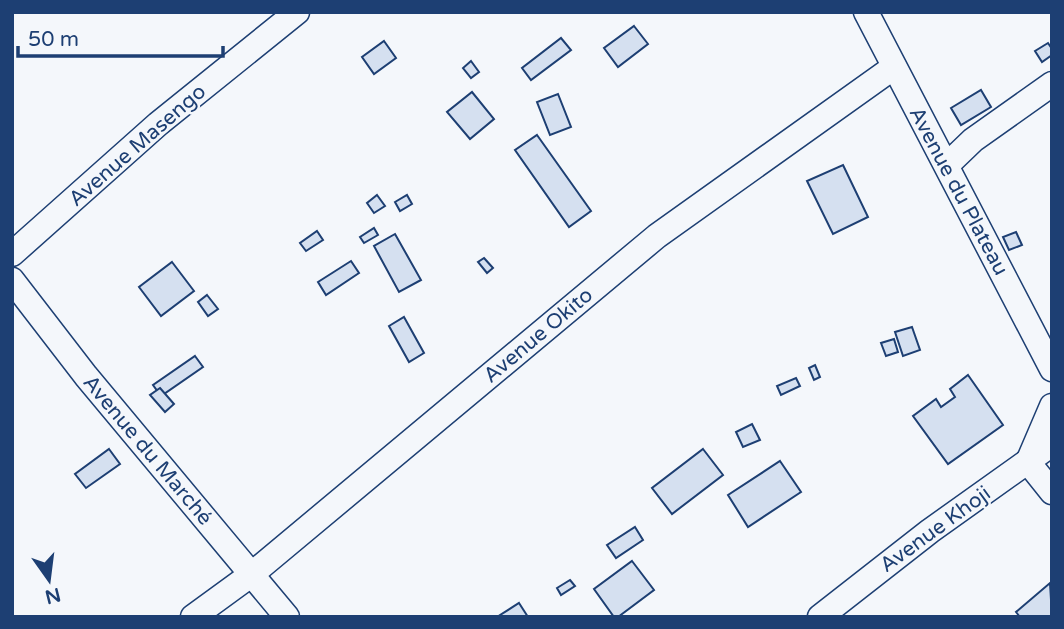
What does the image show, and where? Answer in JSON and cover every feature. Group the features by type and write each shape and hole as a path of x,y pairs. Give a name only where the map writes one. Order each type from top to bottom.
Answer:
{"street":[{"name":"Avenue Masengo","path":"12,254 140,139 297,12"},
{"name":"Avenue du Plateau","path":"866,12 1052,369"},
{"name":"Avenue Okito","path":"193,617 252,574 657,236 894,67"},
{"path":"947,165 973,140 1052,84"},
{"name":"Avenue du Marché","path":"12,280 86,376 287,617"},
{"path":"1052,406 1028,462 1052,492"},
{"name":"Avenue Khoji","path":"820,617 930,531 1052,444"}],"building":[{"path":"634,26 648,44 618,67 604,48"},
{"path":"561,38 571,50 531,80 522,68"},
{"path":"384,41 396,58 374,74 362,57"},
{"path":"1048,43 1052,55 1042,62 1035,51"},
{"path":"471,61 479,72 471,78 463,68"},
{"path":"981,90 991,107 961,125 951,108"},
{"path":"472,92 494,119 470,139 447,112"},
{"path":"558,94 571,127 550,135 537,102"},
{"path":"537,135 591,211 569,227 515,150"},
{"path":"843,165 868,217 833,234 807,181"},
{"path":"377,195 385,206 374,213 367,203"},
{"path":"407,195 412,204 400,211 395,202"},
{"path":"374,228 378,235 364,243 360,237"},
{"path":"317,231 323,240 306,251 300,243"},
{"path":"1016,232 1022,245 1009,250 1003,237"},
{"path":"395,234 421,280 399,292 374,246"},
{"path":"484,258 493,268 487,273 478,262"},
{"path":"351,261 359,273 326,295 318,282"},
{"path":"172,262 194,291 161,316 139,287"},
{"path":"207,295 218,309 208,316 198,302"},
{"path":"404,317 424,353 409,362 389,326"},
{"path":"912,327 920,350 903,356 895,332"},
{"path":"894,339 898,352 886,356 881,343"},
{"path":"195,356 203,367 161,396 153,385"},
{"path":"815,365 820,377 814,380 809,368"},
{"path":"968,375 1003,425 948,464 913,416 936,399 941,407 955,397 950,389"},
{"path":"796,378 800,386 781,395 777,386"},
{"path":"160,388 174,404 165,412 150,395"},
{"path":"752,424 760,440 743,447 736,432"},
{"path":"109,449 120,464 86,488 75,474"},
{"path":"703,449 723,475 672,514 652,488"},
{"path":"780,461 801,492 748,527 728,495"},
{"path":"635,527 643,540 616,558 607,545"},
{"path":"632,561 654,590 618,617 614,617 594,589"},
{"path":"570,580 575,586 561,595 557,588"},
{"path":"1050,583 1052,617 1020,617 1016,612"},
{"path":"519,603 528,617 497,617"}]}
